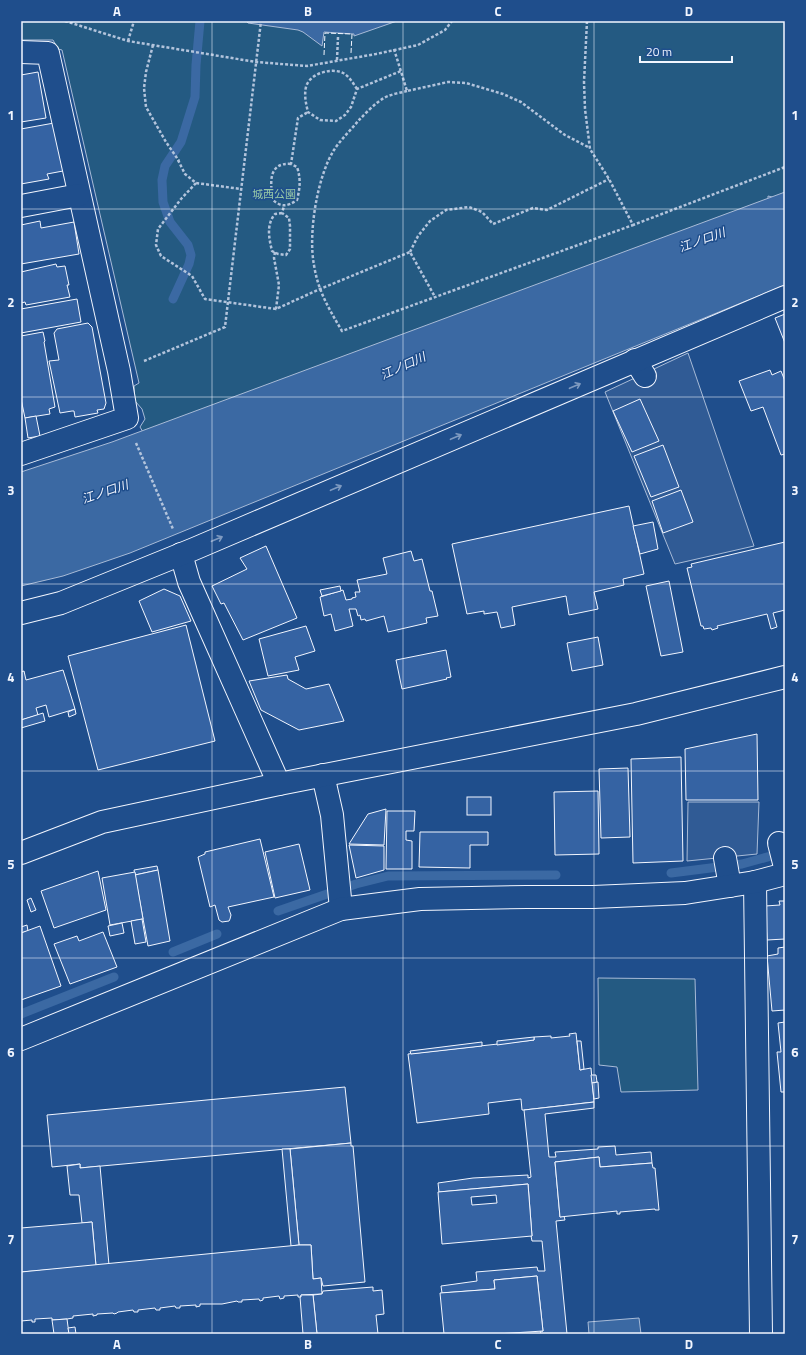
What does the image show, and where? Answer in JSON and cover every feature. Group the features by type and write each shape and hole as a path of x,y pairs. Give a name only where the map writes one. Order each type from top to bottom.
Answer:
{"street":[{"path":"21,52 48,52 79,196 120,371 127,418 21,454"},
{"path":"21,206 79,196"},
{"path":"21,613 61,603 640,368 785,297"},
{"path":"181,554 189,582 279,784"},
{"path":"21,853 102,822 323,775 636,714 785,677"},
{"path":"323,775 332,815 341,909"},
{"path":"755,882 783,861"},
{"path":"21,1039 341,909 420,899 593,897 685,893 727,873 755,882"},
{"path":"755,882 761,1334"}],"path":[{"path":"65,21 128,41 256,62 307,66 418,45 445,30 452,21"},
{"path":"128,41 134,21"},
{"path":"120,371 225,327 261,21"},
{"path":"587,21 584,82 590,148 609,179 633,225"},
{"path":"337,60 338,37"},
{"path":"153,45 146,72 144,88 146,107 179,161"},
{"path":"394,49 408,90"},
{"path":"357,89 351,80 343,73 336,71 318,74 310,79 306,86 305,95 308,112 320,120 336,121 345,115 351,107 357,89 401,71"},
{"path":"590,148 565,136 522,102 503,94 466,83 448,82 408,90 384,98 365,114 334,151 323,174 318,192 311,236 314,264 320,289 342,332 633,225 785,167"},
{"path":"291,164 298,118 308,112"},
{"path":"176,156 185,174 196,183 242,189"},
{"path":"282,163 291,164 297,167 300,176 300,187 297,200 290,205 284,206 277,204 273,200 272,177 277,166 282,163"},
{"path":"196,183 180,199 158,229 156,245 161,256 192,276 205,299 276,309 410,252 418,236 430,221 446,210 468,207 482,212 493,224 533,208 547,210 609,179"},
{"path":"282,213 284,206"},
{"path":"282,213 289,218 290,226 290,249 286,255 278,254 272,251 269,239 270,220 275,214 282,213"},
{"path":"275,252 274,258 279,286 276,309"},
{"path":"410,252 435,297"},
{"path":"136,443 174,530"}],"green space":[{"name":"城西公園","path":"21,21 785,21 785,200 768,196 768,208 146,437 140,427 145,419 142,409 135,401 134,386 139,383 62,50 58,49 53,40 21,40"},
{"path":"598,978 695,979 698,1090 621,1092 617,1067 599,1065"}],"shaded area":[{"path":"688,353 754,546 675,564 605,392"},
{"path":"688,802 759,802 757,854 687,861"}],"water":[{"path":"246,21 397,21 354,36 354,34 324,32 322,46 298,30 248,23"},
{"name":"江ノ口川","path":"785,192 785,285 130,553 63,576 21,586 21,472 112,442"},
{"path":"639,1318 641,1334 589,1334 588,1322"}],"building":[{"path":"38,72 46,118 21,122 21,75"},
{"path":"54,123 63,171 47,174 49,179 21,184 21,129"},
{"path":"40,221 41,228 74,222 79,254 21,264 21,225"},
{"path":"56,264 57,267 65,266 70,297 26,305 25,302 21,303 21,272"},
{"path":"77,299 81,322 21,333 21,309"},
{"path":"785,314 785,343 775,318"},
{"path":"88,323 92,327 106,403 104,409 97,410 98,413 75,417 74,411 60,413 49,361 59,360 54,333 57,329"},
{"path":"43,332 55,407 49,409 50,414 25,418 21,399 21,336"},
{"path":"770,370 772,375 781,371 785,381 785,454 781,455 763,407 751,411 739,381"},
{"path":"640,399 659,441 632,452 613,411"},
{"path":"36,416 40,436 28,438 25,418"},
{"path":"663,445 679,487 651,497 634,456"},
{"path":"681,490 693,522 663,533 652,501"},
{"path":"629,506 644,574 623,579 624,585 594,592 598,609 569,615 566,596 512,607 515,625 501,628 497,612 484,614 484,611 467,614 452,544"},
{"path":"653,522 658,549 640,554 633,526"},
{"path":"785,542 785,610 773,613 777,627 771,629 767,614 717,626 718,628 712,630 711,628 704,629 703,626 701,626 687,568 692,567 691,564"},
{"path":"266,546 297,618 243,640 224,603 221,604 212,586 247,569 240,558"},
{"path":"411,551 414,561 422,559 438,616 426,618 427,623 388,632 384,616 366,621 365,619 361,620 356,609 349,609 353,626 335,631 331,614 324,616 320,597 343,590 346,600 356,597 355,592 360,592 357,580 387,574 383,558"},
{"path":"669,581 683,652 661,656 646,586"},
{"path":"340,586 341,591 322,596 320,590"},
{"path":"164,589 180,596 191,621 152,632 139,601"},
{"path":"186,625 215,741 98,770 68,656"},
{"path":"306,626 315,651 295,657 299,670 268,676 259,639"},
{"path":"598,637 603,665 572,671 567,643"},
{"path":"446,650 451,677 402,689 396,660"},
{"path":"63,670 75,709 49,717 46,705 36,708 38,715 21,720 21,672 24,671 26,680"},
{"path":"287,675 288,679 306,689 329,684 344,721 299,730 261,710 249,681"},
{"path":"75,709 76,714 69,717 68,712"},
{"path":"43,713 45,721 21,728 21,720"},
{"path":"757,734 758,800 686,800 685,749"},
{"path":"681,757 683,861 633,863 631,759"},
{"path":"628,768 630,837 601,838 599,769"},
{"path":"598,791 599,854 555,855 554,792"},
{"path":"467,797 491,797 491,815 467,815"},
{"path":"386,809 384,845 349,844 368,814"},
{"path":"387,811 415,811 414,831 406,831 406,840 412,841 412,869 386,869"},
{"path":"420,832 488,832 488,845 470,845 470,868 419,867"},
{"path":"260,839 274,897 228,907 231,915 230,919 229,921 222,922 219,920 215,905 210,907 198,857 205,854 205,852"},
{"path":"299,844 310,890 275,898 265,852"},
{"path":"349,845 384,846 384,870 356,878"},
{"path":"157,866 158,870 135,875 134,870"},
{"path":"158,870 170,941 148,946 135,875"},
{"path":"98,871 106,910 54,928 41,891"},
{"path":"135,872 143,919 110,925 102,878"},
{"path":"31,898 36,910 31,912 27,900"},
{"path":"779,901 785,901 785,939 767,940 765,906 780,905"},
{"path":"142,919 146,942 135,944 131,921"},
{"path":"122,923 124,933 110,936 108,926"},
{"path":"27,925 28,931 21,933 21,927"},
{"path":"40,926 61,986 21,1000 21,933"},
{"path":"103,932 117,967 70,984 54,944 77,936 79,941"},
{"path":"785,947 785,1010 772,1011 767,956 778,954 778,948"},
{"path":"785,1022 785,1092 781,1092 777,1052 781,1052 778,1023"},
{"path":"576,1033 580,1070 591,1068 594,1102 522,1110 521,1099 488,1103 489,1114 417,1123 408,1054 534,1040 534,1037 551,1036 551,1038 570,1036 569,1034"},
{"path":"534,1037 534,1040 497,1045 497,1041"},
{"path":"577,1041 581,1041 584,1069 580,1070"},
{"path":"482,1042 482,1046 411,1054 410,1051"},
{"path":"591,1075 596,1075 597,1082 592,1083"},
{"path":"598,1082 599,1098 594,1099 592,1083"},
{"path":"345,1087 351,1143 80,1168 80,1164 52,1167 47,1115"},
{"path":"594,1102 594,1108 545,1114 549,1157 556,1157 555,1152 598,1149 598,1147 615,1146 616,1155 651,1152 652,1163 600,1167 599,1157 555,1162 560,1217 564,1216 565,1220 556,1221 567,1334 541,1334 540,1331 543,1331 537,1276 494,1280 495,1289 442,1293 441,1286 477,1281 476,1272 537,1267 538,1271 545,1271 542,1241 532,1241 531,1236 528,1184 439,1192 438,1183 473,1178 528,1175 528,1178 531,1177 524,1110"},
{"path":"351,1143 351,1146 353,1146 365,1282 323,1286 321,1278 313,1279 311,1245 299,1245 290,1149"},
{"path":"282,1149 290,1149 299,1245 291,1246"},
{"path":"599,1157 600,1167 652,1163 653,1168 655,1168 659,1210 655,1209 620,1212 620,1214 617,1214 617,1211 560,1217 555,1162"},
{"path":"80,1164 80,1168 100,1166 109,1265 96,1266 92,1222 82,1223 79,1195 70,1195 67,1166"},
{"path":"528,1184 532,1236 442,1244 438,1192","holes":["496,1195 497,1203 472,1205 471,1197"]},
{"path":"92,1222 96,1266 21,1272 21,1228"},
{"path":"311,1245 313,1279 321,1278 322,1294 301,1295 301,1297 298,1297 298,1295 284,1296 284,1298 280,1299 279,1296 263,1298 263,1300 260,1301 259,1299 242,1300 242,1302 237,1301 222,1304 200,1304 200,1306 196,1307 196,1305 180,1306 180,1308 176,1308 175,1306 160,1308 160,1310 156,1310 155,1308 138,1310 138,1312 134,1312 133,1310 114,1314 73,1316 73,1318 67,1319 35,1319 35,1322 32,1322 32,1320 21,1321 21,1272"},
{"path":"537,1276 543,1331 497,1334 444,1334 440,1293 495,1289 494,1280"},
{"path":"373,1287 373,1291 382,1290 384,1314 376,1315 378,1334 317,1334 313,1295 322,1294 323,1291"},
{"path":"301,1295 313,1295 317,1334 303,1334"},
{"path":"67,1319 69,1334 54,1334 52,1320"},
{"path":"75,1327 76,1334 69,1334 68,1328"}],"waterway":[{"path":"173,299 189,264 191,255 188,245 170,222 163,202 162,180 165,166 181,142 195,97 200,21"},
{"path":"671,873 742,864 782,853"},
{"path":"278,911 356,884 388,876 556,875"},
{"path":"173,952 217,934"},
{"path":"21,1014 114,977"}],"fence":[{"path":"324,55 325,33 352,34 351,53"}]}
